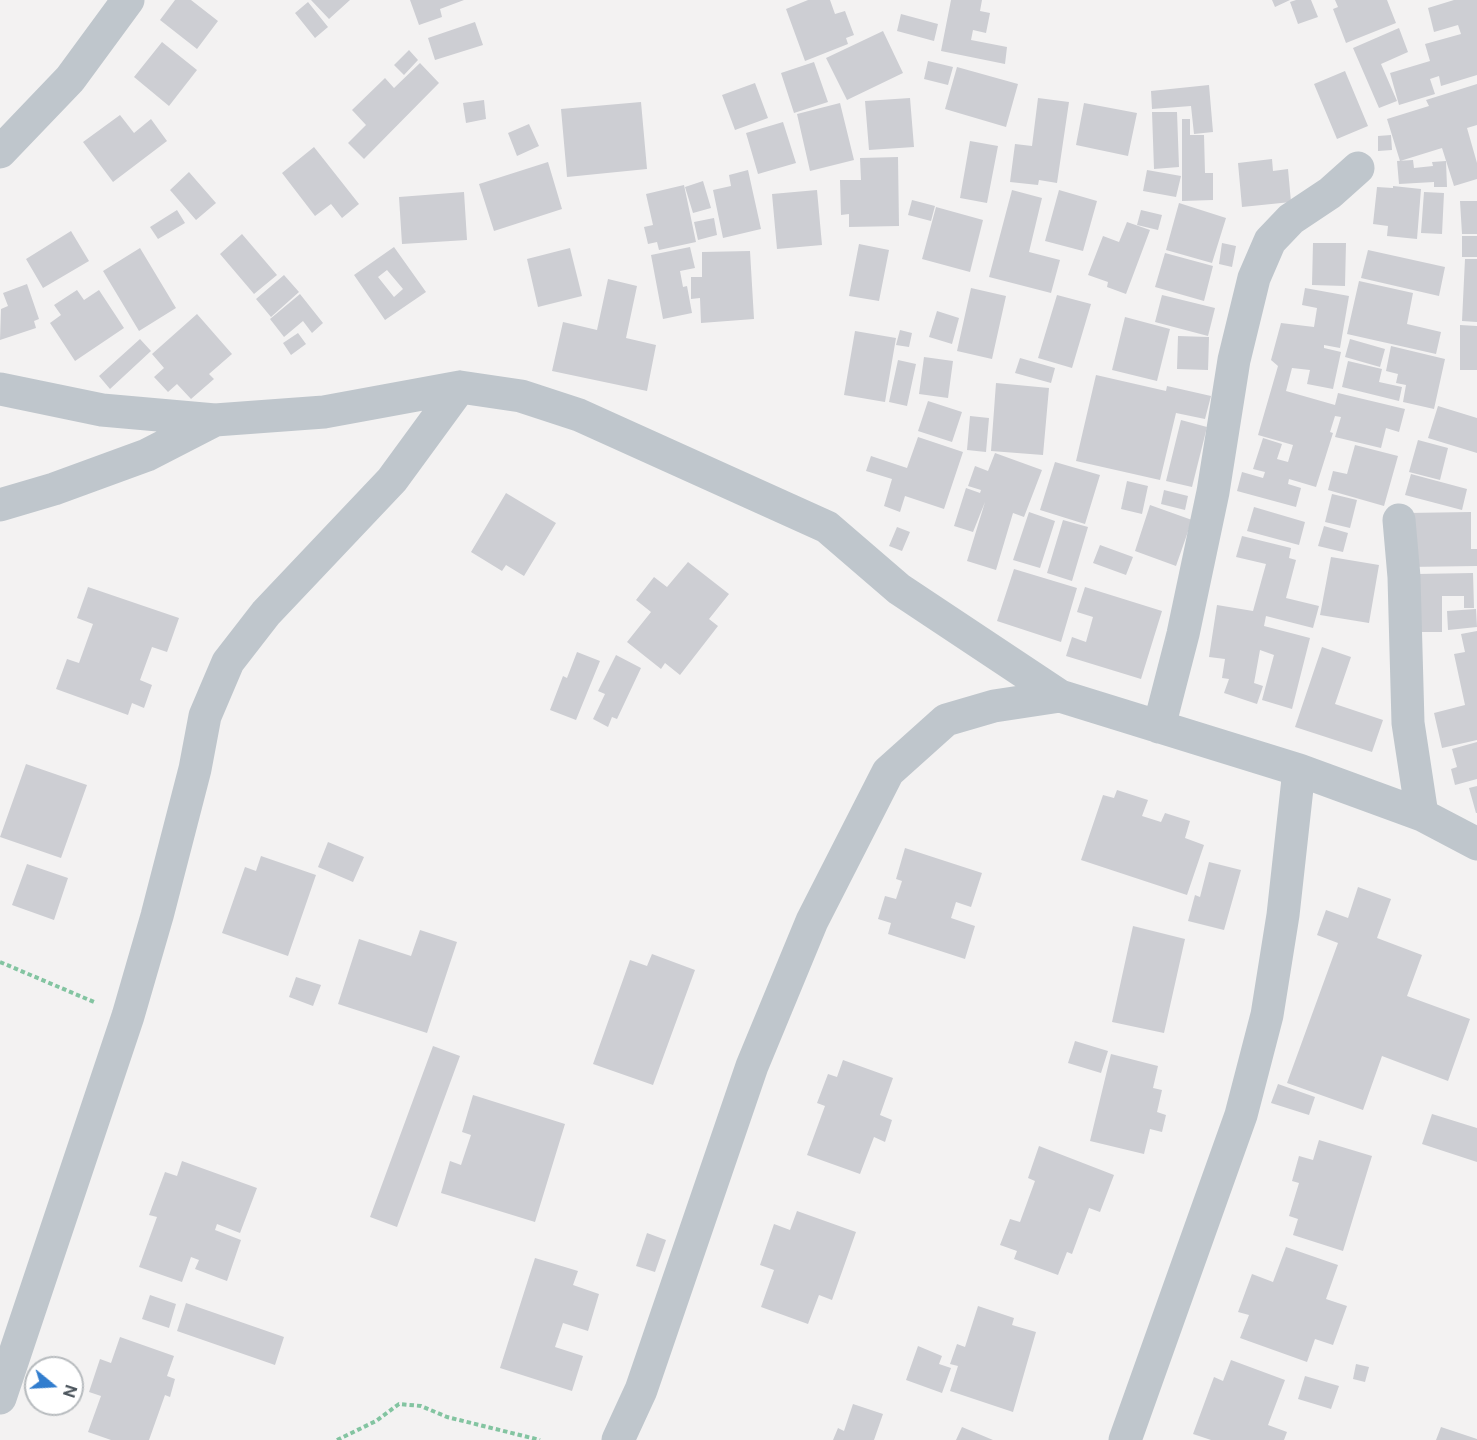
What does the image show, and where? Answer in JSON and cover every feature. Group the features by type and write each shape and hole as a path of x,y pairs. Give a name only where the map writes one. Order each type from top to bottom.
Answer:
{"street":[{"path":"0,152 70,79 129,0"},
{"path":"1159,727 1183,634 1213,492 1234,360 1254,278 1270,242 1291,219 1330,194 1358,168"},
{"path":"0,1398 128,1016 166,882 205,716 228,662 266,613 392,480 460,387"},
{"path":"0,389 102,410 215,420 324,412 460,387 521,396 579,415 826,526 899,589 1060,696 1299,770 1422,816 1477,844"},
{"path":"0,505 54,489 147,455 215,420"},
{"path":"1399,520 1404,577 1407,723 1422,816"},
{"path":"618,1440 641,1390 752,1066 812,921 888,772 946,720 994,706 1060,696"},
{"path":"1125,1440 1241,1115 1270,993 1283,915 1299,770"}],"path":[{"path":"0,962 128,1016"},
{"path":"338,1440 376,1421 399,1404 421,1406 447,1418 540,1440"}],"building":[{"path":"175,0 191,0 218,21 197,49 160,20"},
{"path":"311,0 350,0 329,19"},
{"path":"410,0 464,0 440,9 442,17 419,25"},
{"path":"808,0 830,0 835,14 845,11 854,35 846,38 848,44 805,61 786,9"},
{"path":"951,0 982,0 980,11 990,13 986,33 973,30 971,40 1007,47 1005,64 941,51"},
{"path":"1272,0 1290,0 1275,7"},
{"path":"1311,0 1318,17 1298,24 1290,2"},
{"path":"1335,0 1387,0 1396,23 1346,43 1333,9 1338,7"},
{"path":"1454,0 1477,0 1477,75 1441,86 1439,76 1430,79 1435,94 1399,105 1390,73 1430,61 1425,44 1461,34 1458,25 1434,32 1428,8"},
{"path":"308,2 328,27 315,38 295,13"},
{"path":"901,14 938,24 934,41 897,31"},
{"path":"475,22 483,45 435,60 428,38"},
{"path":"1399,28 1408,52 1381,64 1397,101 1379,108 1353,48"},
{"path":"883,31 903,73 847,100 826,58"},
{"path":"162,42 197,70 169,106 134,77"},
{"path":"409,50 418,60 404,75 394,65"},
{"path":"928,61 953,67 948,85 924,79"},
{"path":"814,62 828,102 794,113 781,73"},
{"path":"420,63 439,83 364,159 348,143 366,125 352,110 385,78 394,88"},
{"path":"957,67 1018,84 1006,127 945,109"},
{"path":"1345,71 1368,126 1337,139 1314,84"},
{"path":"755,83 768,118 735,130 722,95"},
{"path":"1477,84 1477,125 1467,128 1477,163 1477,179 1454,186 1442,148 1400,161 1387,119 1429,106 1426,100"},
{"path":"1209,85 1213,132 1194,134 1191,106 1152,109 1151,91"},
{"path":"910,98 914,147 869,150 865,101"},
{"path":"1038,98 1069,102 1057,183 1039,180 1038,185 1010,182 1015,144 1032,146"},
{"path":"484,100 486,119 466,123 463,103"},
{"path":"641,102 647,169 567,177 561,109"},
{"path":"840,103 854,160 810,171 797,114"},
{"path":"1084,103 1137,113 1128,156 1076,145"},
{"path":"1152,112 1177,112 1179,167 1154,169"},
{"path":"120,115 134,133 151,119 167,141 113,182 83,142"},
{"path":"1182,119 1190,119 1190,135 1204,135 1205,173 1213,173 1213,200 1182,201"},
{"path":"783,122 796,163 758,174 746,133"},
{"path":"529,124 539,146 517,156 508,133"},
{"path":"1391,135 1392,150 1378,151 1378,136"},
{"path":"970,141 998,146 987,203 960,198"},
{"path":"314,147 359,204 342,218 331,204 315,216 282,173"},
{"path":"898,157 899,226 849,227 849,214 841,215 840,180 861,180 860,158"},
{"path":"1272,159 1273,171 1288,169 1291,202 1242,207 1238,163"},
{"path":"1413,160 1414,168 1433,166 1432,162 1446,161 1447,187 1434,187 1434,182 1399,184 1397,161"},
{"path":"548,162 562,209 494,231 479,184"},
{"path":"748,170 761,229 723,238 713,190 731,186 729,175"},
{"path":"1147,170 1181,176 1176,197 1143,191"},
{"path":"189,172 216,203 196,220 170,190"},
{"path":"703,181 711,208 693,213 685,187"},
{"path":"684,185 696,242 659,250 657,242 648,244 644,227 653,225 646,194"},
{"path":"1393,186 1421,189 1417,239 1387,236 1388,226 1373,224 1377,187 1393,188"},
{"path":"817,190 822,245 777,249 772,194"},
{"path":"1012,190 1042,198 1029,252 1060,260 1051,293 989,277"},
{"path":"1059,190 1097,201 1083,251 1045,241"},
{"path":"464,192 467,240 402,244 399,197"},
{"path":"1424,192 1444,193 1442,234 1421,233"},
{"path":"912,200 935,206 931,221 908,215"},
{"path":"1460,201 1477,201 1477,234 1462,234"},
{"path":"1179,203 1226,218 1212,263 1166,250"},
{"path":"936,207 983,220 970,272 922,259"},
{"path":"177,210 185,223 158,239 150,227"},
{"path":"1141,210 1162,215 1158,230 1137,225"},
{"path":"714,218 717,235 698,240 694,222"},
{"path":"1127,222 1150,230 1126,294 1107,287 1108,282 1088,275 1103,236 1119,242"},
{"path":"71,231 89,261 43,288 26,259"},
{"path":"242,234 277,275 254,294 220,254"},
{"path":"1462,236 1477,236 1477,257 1462,257"},
{"path":"1222,243 1236,246 1232,267 1219,264"},
{"path":"1313,243 1346,243 1345,286 1312,285"},
{"path":"859,244 889,250 879,301 849,296"},
{"path":"394,247 426,292 385,320 354,275","holes":["387,270 403,289 394,297 378,277"]},
{"path":"690,247 695,268 680,271 683,287 687,286 692,313 663,319 651,255"},
{"path":"140,248 176,308 139,331 103,271"},
{"path":"570,248 582,296 538,307 527,259"},
{"path":"1368,250 1445,267 1439,296 1361,278"},
{"path":"750,251 754,319 701,323 700,298 691,299 691,277 702,277 702,252"},
{"path":"1165,253 1213,266 1204,301 1155,287"},
{"path":"1465,259 1477,259 1477,322 1462,321"},
{"path":"284,275 299,292 271,317 256,299"},
{"path":"608,279 637,286 626,338 656,345 647,391 552,371 563,322 597,330"},
{"path":"1359,281 1413,293 1407,324 1441,332 1436,354 1347,334"},
{"path":"27,284 39,319 34,321 36,328 0,340 1,309 8,306 3,293"},
{"path":"971,288 1006,296 992,359 957,351"},
{"path":"1305,288 1349,296 1340,348 1324,345 1324,348 1341,352 1333,389 1307,384 1310,370 1292,368 1286,391 1335,405 1338,393 1405,409 1399,432 1386,428 1381,448 1335,437 1341,417 1335,416 1330,432 1333,433 1316,487 1289,479 1288,484 1301,488 1296,507 1237,491 1242,472 1263,478 1265,472 1253,469 1263,438 1282,444 1277,459 1288,462 1293,445 1258,435 1278,366 1271,360 1281,323 1314,327 1317,308 1302,305"},
{"path":"77,290 84,300 99,290 124,328 75,361 50,323 61,315 54,305"},
{"path":"300,294 323,323 312,333 303,321 284,337 270,319"},
{"path":"1057,295 1091,304 1072,368 1038,358"},
{"path":"1162,295 1215,308 1208,336 1155,322"},
{"path":"937,311 959,318 952,344 929,337"},
{"path":"197,314 232,354 209,374 214,379 191,399 177,384 168,392 154,377 164,368 152,354"},
{"path":"1125,317 1170,329 1157,381 1112,370"},
{"path":"1460,325 1477,326 1477,370 1460,370"},
{"path":"900,330 912,333 909,347 896,345"},
{"path":"855,331 896,338 885,402 844,395"},
{"path":"298,333 306,344 291,355 283,343"},
{"path":"1178,336 1209,337 1208,370 1177,369"},
{"path":"140,339 151,351 110,389 99,376"},
{"path":"1350,339 1385,349 1380,367 1345,357"},
{"path":"1391,346 1445,359 1434,409 1403,402 1406,385 1396,383 1398,374 1386,371"},
{"path":"924,357 953,361 948,398 919,394"},
{"path":"1020,358 1055,368 1051,383 1015,373"},
{"path":"898,360 916,364 907,406 889,402"},
{"path":"1348,361 1382,369 1379,382 1402,387 1399,401 1342,387"},
{"path":"1096,375 1166,391 1167,386 1211,396 1205,419 1176,413 1160,480 1076,461"},
{"path":"996,383 1049,388 1043,455 991,451"},
{"path":"928,401 962,412 952,442 918,431"},
{"path":"1438,406 1477,418 1477,453 1428,438"},
{"path":"970,416 989,418 986,452 967,450"},
{"path":"1181,420 1207,427 1192,487 1166,481"},
{"path":"918,437 963,452 944,509 905,496 900,512 884,506 892,479 866,471 871,456 907,468"},
{"path":"1418,440 1448,448 1440,480 1409,472"},
{"path":"1355,445 1398,456 1384,506 1328,490 1333,471 1347,474"},
{"path":"995,453 1042,470 1024,517 1013,513 996,570 967,561 985,502 973,532 954,526 966,488 980,493 981,490 968,486 975,466 988,471"},
{"path":"1055,462 1100,475 1085,524 1040,510"},
{"path":"1411,474 1467,489 1462,510 1405,495"},
{"path":"1127,481 1148,486 1142,514 1121,509"},
{"path":"1164,490 1188,496 1185,510 1161,504"},
{"path":"506,493 556,523 524,576 506,565 502,571 471,552"},
{"path":"1332,494 1357,500 1350,528 1325,522"},
{"path":"1150,505 1192,520 1176,566 1135,551"},
{"path":"1254,507 1305,522 1299,545 1247,531"},
{"path":"1029,512 1055,521 1040,568 1013,560"},
{"path":"1471,512 1471,549 1477,549 1477,566 1408,567 1407,513"},
{"path":"1063,520 1088,527 1072,581 1047,573"},
{"path":"1324,526 1348,533 1343,552 1318,546"},
{"path":"897,527 910,532 902,551 889,546"},
{"path":"1242,536 1291,548 1289,558 1296,560 1286,598 1319,606 1313,628 1266,616 1264,626 1310,638 1292,709 1262,700 1274,655 1260,650 1254,683 1263,686 1257,704 1224,693 1229,679 1222,678 1225,659 1209,657 1217,605 1253,611 1266,564 1236,557"},
{"path":"1100,545 1133,557 1126,575 1093,563"},
{"path":"1331,557 1379,565 1369,623 1320,615"},
{"path":"688,562 729,594 709,619 718,626 680,675 665,663 661,669 627,642 651,612 636,600 654,577 667,587"},
{"path":"1014,569 1077,588 1061,642 997,621"},
{"path":"1473,573 1474,608 1464,608 1464,596 1442,596 1442,632 1418,632 1417,574"},
{"path":"88,587 179,618 167,652 152,647 140,680 152,685 144,708 132,703 128,715 56,689 67,659 79,663 93,624 77,618"},
{"path":"1085,587 1162,611 1141,679 1066,656 1072,637 1086,642 1093,617 1077,612"},
{"path":"1476,609 1477,627 1448,630 1447,611"},
{"path":"1477,631 1477,740 1442,748 1434,713 1465,705 1454,654 1465,652 1461,634"},
{"path":"1322,647 1351,657 1335,704 1383,720 1372,752 1295,727"},
{"path":"577,652 600,661 576,720 550,710 563,676 567,678"},
{"path":"616,655 641,668 617,719 612,717 608,727 593,719 605,694 598,691"},
{"path":"1477,742 1477,779 1455,785 1451,769 1457,767 1452,749"},
{"path":"26,764 87,785 61,858 0,837"},
{"path":"1477,786 1477,813 1476,813 1469,788"},
{"path":"1117,790 1148,800 1142,816 1161,822 1165,813 1190,821 1185,838 1204,845 1187,895 1081,860 1103,795 1114,798"},
{"path":"328,842 364,857 353,882 318,867"},
{"path":"905,848 982,873 971,907 956,902 951,918 975,926 965,959 888,934 891,923 878,919 885,896 896,899 902,881 896,879"},
{"path":"261,856 316,875 288,956 222,933 245,867 256,871"},
{"path":"1209,862 1241,870 1224,930 1188,921 1195,895 1200,897"},
{"path":"27,864 68,878 54,920 12,905"},
{"path":"1358,887 1391,899 1377,938 1422,955 1407,996 1470,1019 1448,1081 1382,1056 1363,1110 1287,1083 1338,943 1317,935 1326,910 1348,918"},
{"path":"1133,926 1185,939 1164,1033 1112,1022"},
{"path":"420,930 457,942 427,1033 338,1004 359,939 411,956"},
{"path":"652,954 695,970 653,1085 593,1064 630,960 647,966"},
{"path":"296,977 321,985 313,1006 289,997"},
{"path":"1075,1041 1108,1051 1101,1073 1068,1063"},
{"path":"433,1046 460,1056 397,1227 370,1217"},
{"path":"1111,1054 1158,1066 1153,1088 1162,1090 1157,1112 1166,1115 1162,1132 1150,1129 1144,1154 1090,1141"},
{"path":"843,1060 893,1078 880,1115 892,1120 885,1142 874,1137 860,1174 807,1155 825,1106 817,1103 828,1074 837,1077"},
{"path":"1278,1084 1315,1097 1309,1115 1271,1103"},
{"path":"473,1095 565,1124 535,1222 441,1193 450,1161 461,1165 471,1135 462,1132"},
{"path":"1432,1114 1477,1128 1477,1162 1422,1144"},
{"path":"1319,1140 1372,1156 1343,1251 1293,1235 1298,1219 1289,1216 1299,1183 1292,1181 1299,1156 1313,1160"},
{"path":"1039,1146 1114,1175 1100,1212 1089,1208 1072,1254 1067,1252 1058,1275 1014,1259 1017,1251 1000,1245 1010,1219 1020,1222 1035,1181 1028,1178"},
{"path":"182,1161 257,1188 240,1233 217,1224 215,1230 241,1240 227,1281 195,1269 199,1260 191,1257 182,1282 139,1267 157,1217 149,1215 165,1172 177,1176"},
{"path":"797,1211 856,1232 832,1300 819,1295 808,1324 761,1307 774,1270 760,1265 774,1224 790,1230"},
{"path":"647,1233 666,1240 655,1272 636,1266"},
{"path":"1286,1247 1338,1265 1326,1299 1347,1306 1333,1345 1315,1339 1307,1362 1240,1338 1249,1315 1238,1312 1252,1274 1273,1282"},
{"path":"535,1258 578,1271 573,1285 599,1294 588,1331 563,1323 555,1347 583,1356 572,1391 500,1368"},
{"path":"150,1295 176,1304 169,1328 142,1319"},
{"path":"186,1303 284,1337 275,1365 177,1331"},
{"path":"978,1306 1014,1318 1012,1325 1036,1332 1013,1412 950,1391 958,1366 950,1364 957,1344 965,1347"},
{"path":"120,1337 174,1356 167,1376 175,1379 170,1397 165,1395 149,1440 111,1440 88,1432 101,1396 89,1392 100,1359 111,1363"},
{"path":"918,1346 942,1356 939,1364 951,1368 942,1393 906,1380"},
{"path":"1231,1360 1285,1380 1268,1425 1287,1432 1284,1440 1211,1440 1193,1434 1214,1377 1223,1381"},
{"path":"1356,1364 1369,1367 1365,1382 1353,1379"},
{"path":"1305,1376 1339,1386 1331,1409 1298,1399"},
{"path":"853,1404 883,1414 874,1440 833,1440 838,1428 844,1431"},
{"path":"962,1427 993,1440 956,1440"},
{"path":"1441,1427 1477,1439 1477,1440 1436,1440"}]}
